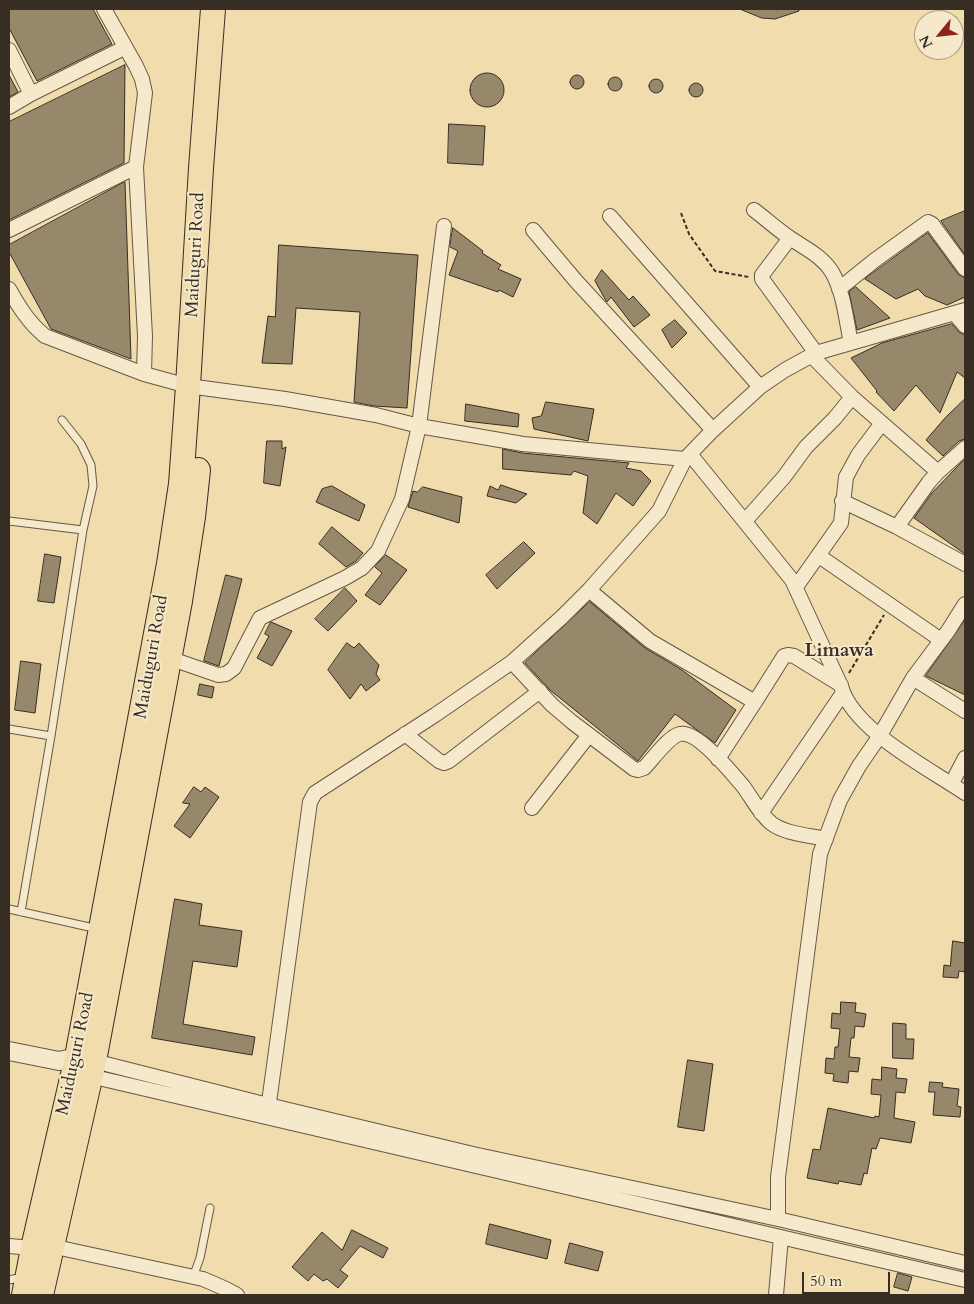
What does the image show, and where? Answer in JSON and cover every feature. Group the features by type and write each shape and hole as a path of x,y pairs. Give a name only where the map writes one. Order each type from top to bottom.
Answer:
{"highway":[{"name":"Maiduguri Road","path":"26,1287 42,1247 79,1065 169,658 193,517 201,168 213,9"},
{"name":"Maiduguri Road","path":"79,1065 100,929 169,564 180,484 197,387 214,207 228,9"}],"street":[{"path":"104,9 142,80 145,93 136,167 145,336 144,374"},
{"path":"9,107 31,94 124,48"},
{"path":"9,50 31,94"},
{"path":"9,230 136,167"},
{"path":"754,210 824,262 832,273 839,289 851,343"},
{"path":"610,216 760,387"},
{"path":"839,289 875,260 928,222 932,224 965,269"},
{"path":"169,658 218,676 222,675 234,668 260,618 346,578 362,568 378,551 402,499 419,426 444,226"},
{"path":"534,230 576,281 713,430"},
{"path":"790,238 762,275 762,279 814,354 852,397 938,472"},
{"path":"9,289 20,310 35,328 45,336 144,374 197,387 303,402 376,415 419,426 523,444 687,457 745,521 796,587 842,689 863,722 880,737 965,793"},
{"path":"267,1111 310,802 315,793 512,662 562,617 589,590 659,511 687,457 760,387 814,354 960,312 965,326"},
{"path":"745,521 784,477 806,447 835,418 852,397"},
{"path":"796,587 841,523 846,477 858,455 882,423"},
{"path":"897,528 938,472 965,448"},
{"path":"842,501 965,564"},
{"path":"819,556 941,640"},
{"path":"589,590 650,641 755,702"},
{"path":"778,1219 778,1177 820,854 840,800 859,766 880,737 913,678 965,604"},
{"path":"718,759 784,656 788,654 794,656 842,689"},
{"path":"512,662 572,722 638,770 644,768 673,736 689,734 718,759 743,786 761,813 770,822 780,828 826,839"},
{"path":"913,678 965,711"},
{"path":"761,813 842,689"},
{"path":"406,734 444,763 540,691"},
{"path":"532,808 589,735"},
{"path":"952,784 965,758"},
{"path":"9,1051 79,1065 781,1238 965,1280"},
{"path":"267,1111 778,1219 965,1263"},
{"path":"776,1295 781,1238"},
{"path":"9,1246 42,1247 193,1277 210,1282 237,1295"}],"lane":[{"path":"21,912 83,530 92,486 91,465 82,444 62,420"},
{"path":"9,521 83,530"},
{"path":"9,729 51,736"},
{"path":"9,909 100,929"},
{"path":"193,1277 200,1258 210,1208"}],"path":[{"path":"681,213 689,234 715,272 762,279"},
{"path":"842,689 890,606"}],"building":[{"path":"9,9 93,9 112,44 37,81 9,28"},
{"path":"740,9 799,9 799,11 775,19 762,18"},
{"path":"125,65 124,163 9,220 9,122"},
{"path":"487,73 499,78 504,90 499,102 487,107 475,102 470,90 475,78"},
{"path":"9,75 18,92 9,97"},
{"path":"574,75 580,75 584,82 580,89 574,89 570,85 570,79"},
{"path":"615,77 620,79 622,84 620,89 615,91 610,89 608,84 610,79"},
{"path":"656,79 661,81 663,86 661,91 656,93 651,91 649,86 651,81"},
{"path":"693,83 699,83 703,90 699,97 693,97 689,93 689,87"},
{"path":"449,124 485,126 483,165 448,163"},
{"path":"125,182 131,359 51,329 9,252 9,245"},
{"path":"965,211 965,255 941,221"},
{"path":"453,228 483,251 482,253 501,265 498,269 521,279 513,297 499,290 498,292 449,275 458,251 450,247"},
{"path":"928,233 958,274 965,278 965,297 947,305 925,296 918,289 896,299 865,279"},
{"path":"279,245 418,255 407,408 374,406 354,402 360,312 296,308 292,364 262,363 268,316 275,317"},
{"path":"602,270 629,300 633,296 650,315 634,327 611,297 607,302 595,281"},
{"path":"856,287 890,318 857,330 849,292"},
{"path":"675,320 687,333 672,348 662,330"},
{"path":"952,324 959,332 965,335 965,378 957,372 940,413 916,385 894,411 876,392 851,358 882,343"},
{"path":"965,399 965,439 959,441 943,456 926,440"},
{"path":"546,402 594,409 588,441 534,429 532,418 541,416"},
{"path":"466,404 519,414 518,427 465,421"},
{"path":"267,441 282,441 282,449 286,447 280,486 264,483"},
{"path":"503,449 522,453 629,463 626,468 641,471 651,481 633,506 616,493 597,524 583,513 588,476 574,471 571,475 503,469"},
{"path":"965,459 965,554 914,518 932,493"},
{"path":"501,485 527,494 516,503 487,496 490,486 498,490"},
{"path":"332,486 365,505 359,521 316,502 322,489"},
{"path":"423,487 462,497 459,523 408,507 413,491 417,492"},
{"path":"332,527 363,553 356,561 346,567 319,544"},
{"path":"524,542 535,553 497,589 486,575"},
{"path":"45,554 61,557 54,603 38,601"},
{"path":"386,555 407,570 380,605 365,595 382,573 375,567"},
{"path":"226,575 242,579 219,666 204,661"},
{"path":"345,588 357,601 328,631 315,619"},
{"path":"590,602 645,648 682,670 736,710 715,743 675,714 638,761 550,690 525,663"},
{"path":"965,620 965,695 926,676"},
{"path":"271,622 292,631 272,666 257,658 269,636 265,634"},
{"path":"347,643 354,648 359,643 379,665 376,674 380,680 366,691 361,684 350,699 328,670"},
{"path":"21,661 41,664 35,713 15,710"},
{"path":"200,684 214,687 212,698 198,695"},
{"path":"194,787 201,792 205,787 219,797 190,838 174,826 190,804 183,803"},
{"path":"175,899 202,904 199,925 242,931 237,967 193,961 183,1024 255,1037 252,1055 152,1038"},
{"path":"953,941 965,943 965,972 959,971 958,978 943,977 944,965 950,966"},
{"path":"841,1002 856,1003 855,1012 866,1014 864,1027 855,1026 854,1038 851,1038 849,1057 860,1058 858,1072 849,1071 848,1083 833,1081 834,1074 825,1073 826,1058 834,1059 835,1047 838,1047 840,1029 831,1028 832,1013 840,1014"},
{"path":"893,1023 906,1024 906,1039 914,1039 913,1059 893,1058"},
{"path":"688,1060 713,1064 704,1131 678,1127"},
{"path":"882,1067 897,1069 896,1078 907,1079 905,1093 896,1092 894,1118 915,1122 911,1143 880,1138 876,1149 872,1148 867,1174 864,1173 861,1185 839,1181 838,1184 807,1178 813,1149 820,1150 828,1108 874,1118 875,1116 879,1117 881,1095 871,1094 872,1079 881,1080"},
{"path":"930,1082 943,1083 942,1087 959,1089 957,1106 961,1107 960,1117 933,1115 935,1092 929,1092"},
{"path":"490,1224 551,1240 547,1259 486,1244"},
{"path":"352,1230 388,1248 383,1258 360,1246 340,1270 348,1276 338,1288 327,1279 323,1281 314,1274 308,1281 292,1267 322,1232 342,1250"},
{"path":"570,1243 603,1252 598,1271 565,1263"},
{"path":"898,1273 912,1277 908,1291 894,1287"}],"district":[{"name":"Limawa","path":"839,652"}]}
